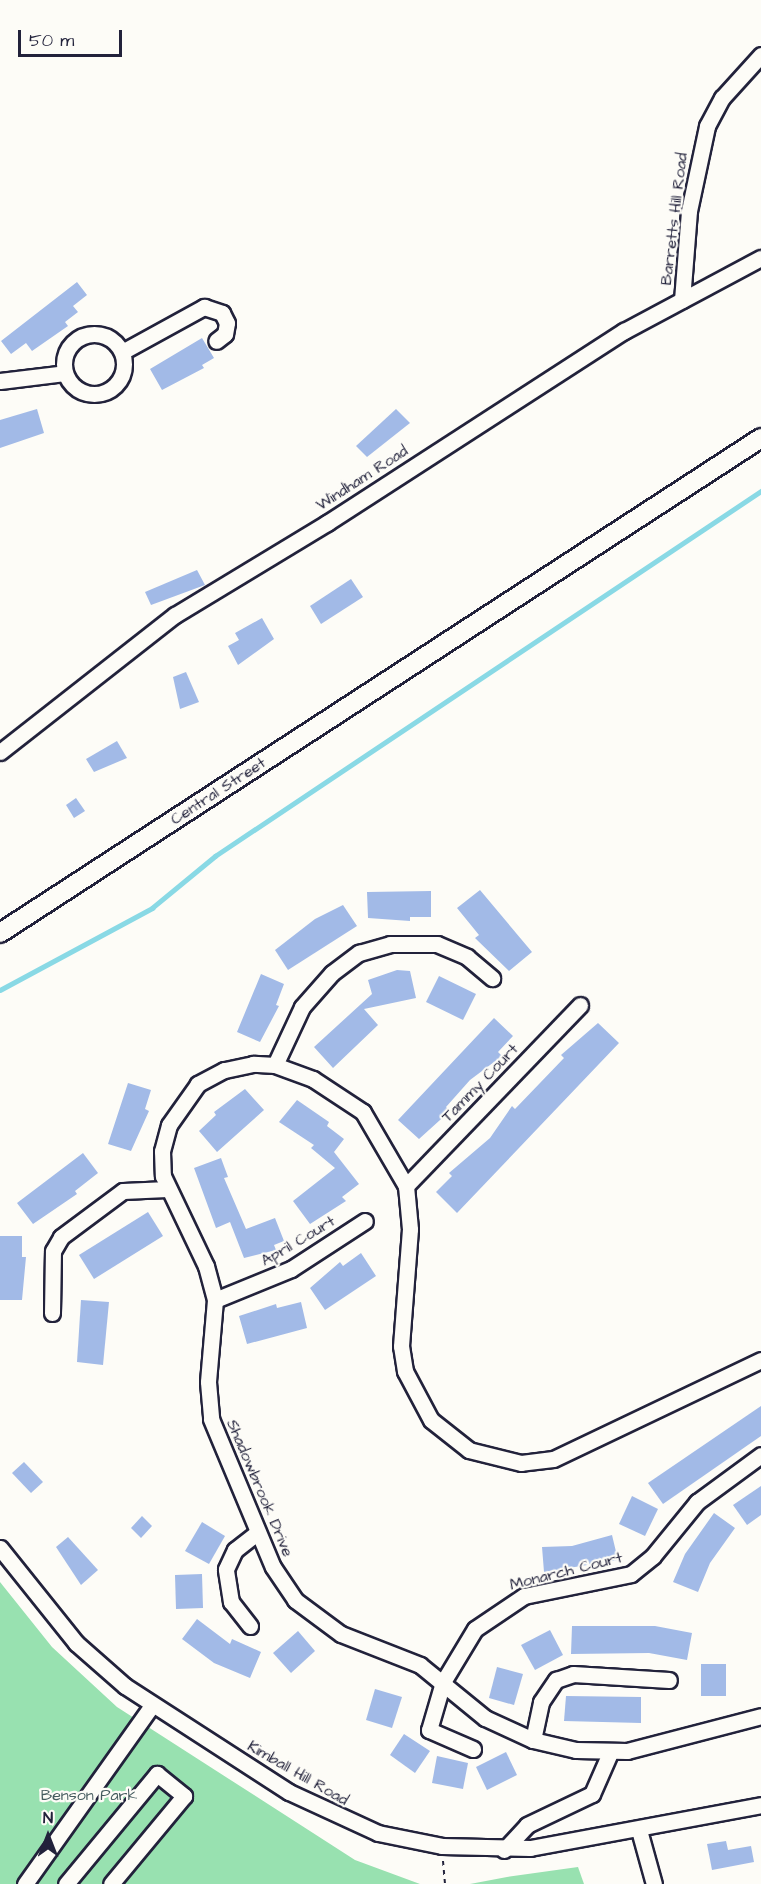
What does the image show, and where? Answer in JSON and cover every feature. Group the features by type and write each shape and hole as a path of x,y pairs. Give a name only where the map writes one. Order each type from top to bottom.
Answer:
{"main road":[{"name":"Central Street","path":"0,933 761,438"}],"street":[{"name":"Barretts Hill Road","path":"682,300 691,200 707,126 722,98 761,55"},
{"name":"Windham Road","path":"0,752 175,615 327,523 624,331 761,258"},
{"path":"122,352 204,307 222,313 227,323 225,334 216,341"},
{"path":"106,336 122,352 122,376 106,392 84,393 65,373 68,349 81,337 106,336"},
{"path":"0,381 65,373"},
{"path":"275,1065 302,1007 332,973 359,953 390,944 437,944 467,957 492,978"},
{"name":"Tammy Court","path":"406,1186 580,1005"},
{"name":"Shadowbrook Drive","path":"761,1360 553,1459 521,1463 469,1450 456,1443 421,1407 404,1365 401,1346 410,1229 406,1186 363,1112 330,1087 275,1065 224,1070 189,1093 174,1113 164,1144 167,1190 206,1266 215,1300 208,1382 211,1419 258,1532 285,1587 308,1613 341,1634 404,1656 444,1683 485,1718 533,1740 610,1753 761,1716"},
{"path":"52,1313 53,1251 61,1237 123,1191 167,1190"},
{"name":"April Court","path":"215,1300 291,1269 364,1221"},
{"name":"Monarch Court","path":"473,1749 429,1730 444,1683 467,1637 500,1608 524,1596 631,1574 653,1556 697,1502 761,1455"},
{"path":"250,1626 231,1602 226,1569 236,1550 258,1532"},
{"name":"Kimball Hill Road","path":"0,1548 76,1643 152,1705 318,1808 378,1833 442,1846 504,1850 639,1830 761,1805"},
{"path":"533,1740 541,1702 556,1680 573,1674 669,1680"},
{"path":"32,1881 152,1705"},
{"path":"504,1850 527,1825 592,1794 610,1753"},
{"path":"66,1884 157,1774 184,1796 111,1884"},
{"path":"639,1830 654,1884"}],"path":[{"path":"442,1846 445,1884"}],"green space":[{"name":"Benson Park","path":"0,1582 52,1647 117,1707 355,1860 420,1884 0,1884"},
{"path":"578,1867 584,1884 470,1884 507,1877"}],"building":[{"path":"77,282 87,295 73,306 78,312 65,322 68,326 32,351 26,343 11,354 1,341"},
{"path":"202,338 214,358 202,365 204,368 162,390 150,369"},
{"path":"37,409 44,433 0,448 0,420"},
{"path":"396,409 410,423 367,457 356,446"},
{"path":"197,570 205,585 151,605 145,592"},
{"path":"351,579 363,597 321,624 310,606"},
{"path":"262,618 274,639 238,665 228,646 239,640 235,633"},
{"path":"186,672 199,702 180,709 173,677"},
{"path":"117,741 127,758 94,772 86,759"},
{"path":"76,798 85,811 74,818 66,805"},
{"path":"480,890 532,952 509,971 475,938 479,935 457,908"},
{"path":"431,891 431,917 410,917 410,921 368,918 367,892"},
{"path":"343,905 357,926 288,970 275,950 315,919"},
{"path":"397,970 410,971 416,998 364,1009 378,1025 333,1068 314,1047 372,994 368,980"},
{"path":"261,974 284,984 276,1005 279,1006 260,1042 237,1032"},
{"path":"439,976 476,994 463,1020 426,1002"},
{"path":"494,1018 513,1036 498,1052 502,1056 470,1080 446,1107 450,1111 419,1139 398,1120"},
{"path":"598,1023 619,1043 457,1213 436,1192 452,1176 449,1173 490,1138 512,1106 515,1109 564,1058 561,1055"},
{"path":"128,1083 151,1090 145,1109 149,1111 131,1151 108,1144"},
{"path":"245,1089 264,1110 217,1152 199,1131 216,1115 214,1112"},
{"path":"297,1100 329,1122 327,1126 344,1139 334,1152 359,1184 342,1197 346,1201 310,1224 293,1201 335,1168 311,1148 314,1145 279,1122"},
{"path":"83,1153 98,1173 75,1191 77,1194 33,1224 17,1203"},
{"path":"221,1158 228,1177 224,1178 246,1229 275,1218 284,1241 274,1245 276,1250 244,1258 230,1222 216,1228 194,1168"},
{"path":"148,1212 163,1236 94,1279 79,1255"},
{"path":"0,1236 22,1236 22,1257 26,1257 22,1300 0,1300"},
{"path":"361,1253 376,1276 325,1310 310,1288 340,1262 343,1266"},
{"path":"81,1300 109,1302 103,1365 77,1362"},
{"path":"301,1302 307,1328 247,1344 239,1316 276,1304 277,1308"},
{"path":"761,1406 761,1436 663,1504 648,1483"},
{"path":"24,1462 43,1482 31,1493 12,1473"},
{"path":"761,1486 761,1515 747,1525 733,1505"},
{"path":"632,1496 658,1509 645,1536 619,1524"},
{"path":"714,1513 735,1528 710,1563 698,1592 673,1582 685,1554"},
{"path":"142,1516 152,1526 141,1538 131,1528"},
{"path":"202,1522 225,1536 209,1564 185,1551"},
{"path":"612,1535 618,1560 544,1572 542,1547 572,1546"},
{"path":"68,1537 98,1570 81,1585 56,1547"},
{"path":"202,1574 203,1608 176,1609 175,1575"},
{"path":"197,1619 230,1644 232,1639 261,1652 250,1678 214,1663 182,1639"},
{"path":"572,1626 655,1626 692,1633 687,1660 649,1653 571,1654"},
{"path":"550,1630 563,1655 535,1670 521,1645"},
{"path":"298,1631 315,1651 291,1673 273,1653"},
{"path":"701,1664 726,1664 726,1696 701,1696"},
{"path":"497,1667 523,1674 514,1705 489,1698"},
{"path":"375,1689 402,1697 392,1728 366,1720"},
{"path":"566,1696 641,1697 641,1723 564,1721"},
{"path":"404,1734 430,1751 415,1773 390,1755"},
{"path":"506,1752 517,1775 487,1790 476,1767"},
{"path":"437,1756 468,1763 463,1789 432,1783"},
{"path":"726,1841 728,1850 751,1846 754,1862 712,1870 707,1844"}],"waterway":[{"path":"0,990 152,908 215,856 761,491"}]}
